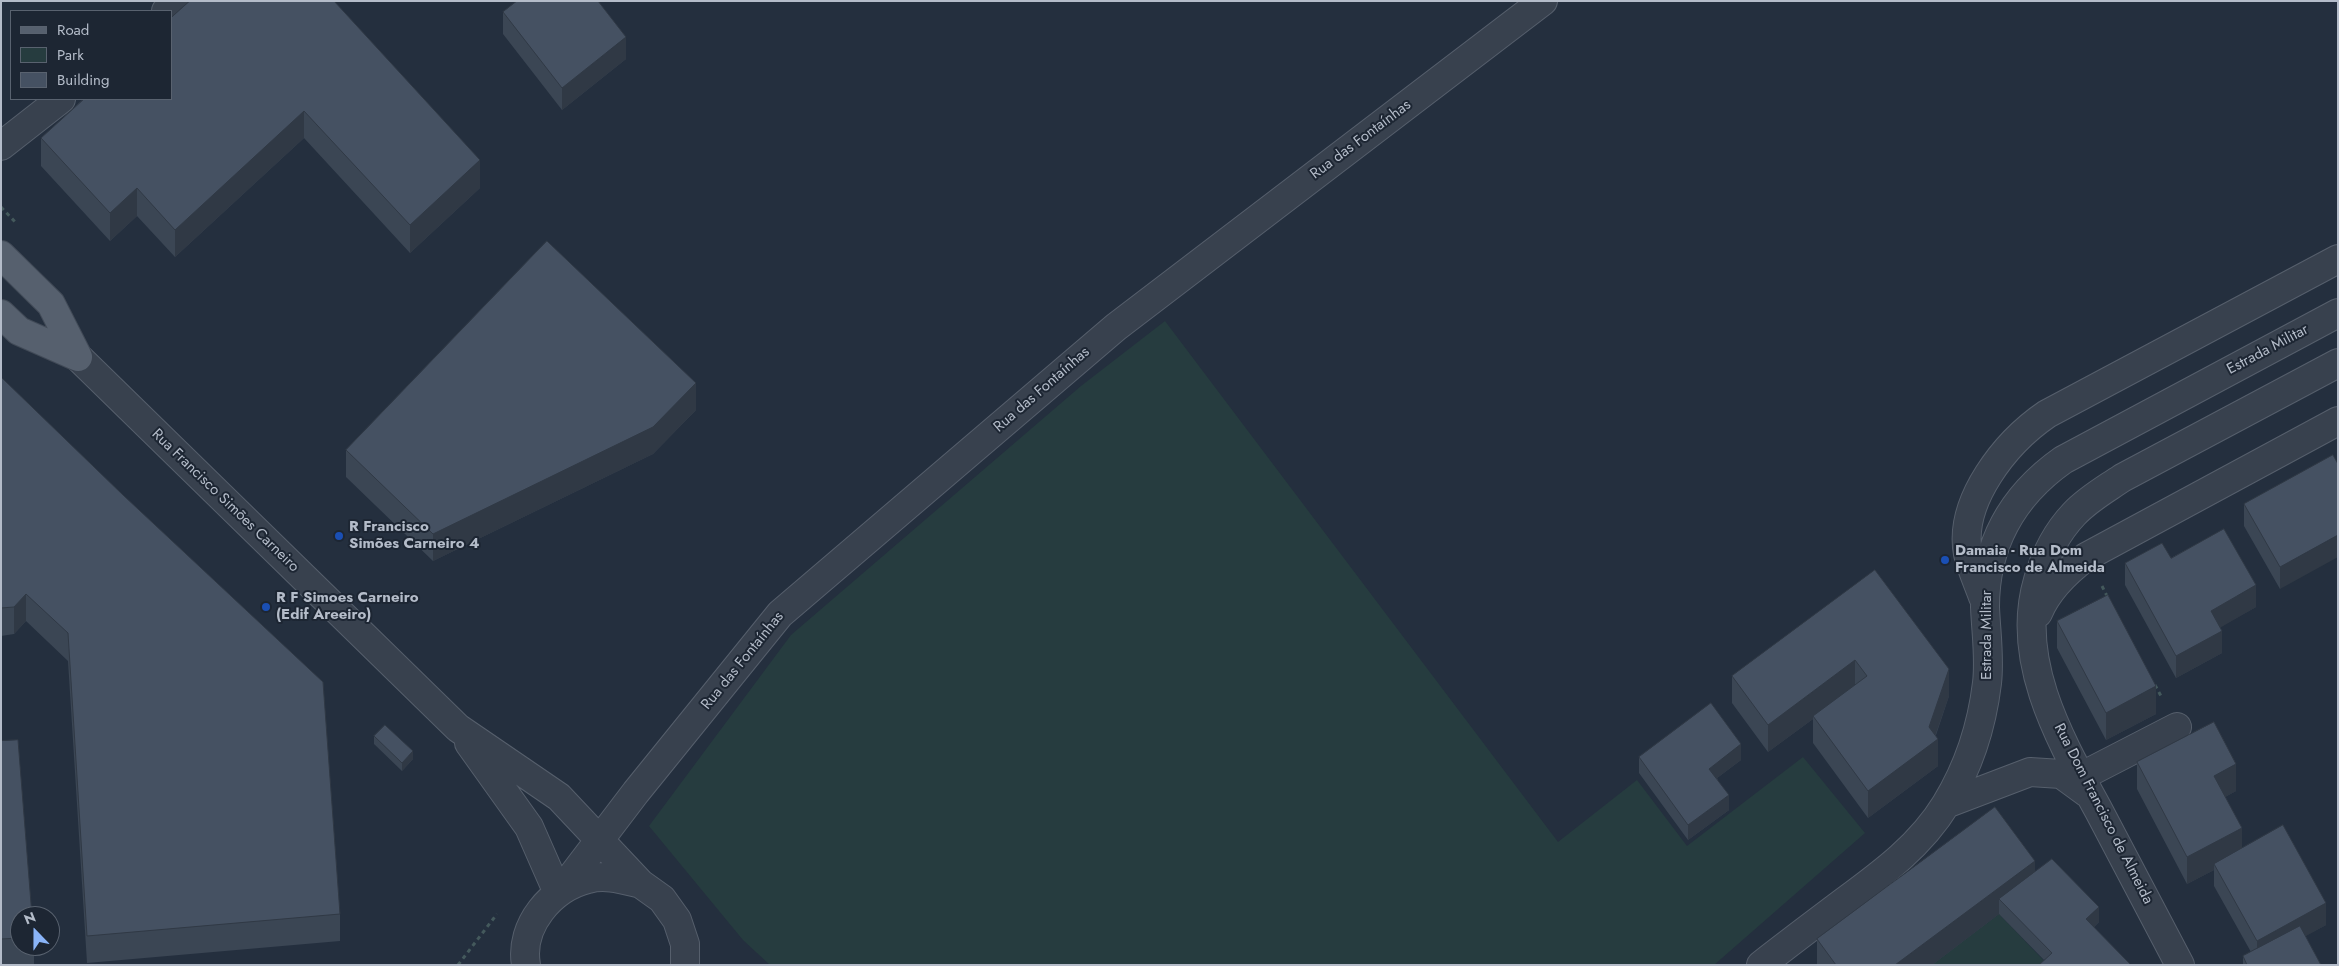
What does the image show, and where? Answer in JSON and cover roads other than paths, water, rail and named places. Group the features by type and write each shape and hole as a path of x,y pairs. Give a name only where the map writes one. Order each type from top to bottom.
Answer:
{"main road":[{"name":"Rua Francisco Simões Carneiro","path":"1,255 51,304 78,357"},
{"name":"Rua Francisco Simões Carneiro","path":"1,314 19,330 78,357"}],"street":[{"path":"167,10 178,1"},
{"name":"Rua das Fontaínhas","path":"523,962 529,931 543,906 561,891 636,792 780,614 1116,326 1543,1"},
{"path":"1,146 60,100"},
{"path":"1985,606 1968,554 1968,531 1973,507 1982,488 1994,465 2010,444 2028,427 2046,414 2338,259"},
{"name":"Estrada Militar","path":"1761,965 1881,874 1925,834 1946,804 1961,775 1980,722 1987,682 1985,606 1988,571 2001,529 2012,509 2042,474 2087,447 2338,313"},
{"name":"Rua Francisco Simões Carneiro","path":"78,357 458,728"},
{"path":"2030,630 2034,592 2044,559 2057,535 2075,513 2099,493 2122,478 2338,363"},
{"path":"2030,630 2041,605 2052,588 2066,572 2086,558 2338,421"},
{"name":"Rua Dom Francisco de Almeida","path":"2030,630 2033,658 2041,686 2086,787 2180,965"},
{"path":"1946,804 2030,772 2061,774 2086,787 2177,727"},
{"path":"458,728 560,798 641,884 662,899 677,920 682,934 685,944 685,965"},
{"path":"458,728 529,827 561,891 589,878 611,877 641,884"},
{"path":"682,934 706,965"}],"place":[{"name":"R Francisco Simões Carneiro 4","path":"339,536"},
{"name":"Damaia - Rua Dom Francisco de Almeida","path":"1945,560"},
{"name":"R F Simoes Carneiro (Edif Areeiro)","path":"266,607"}]}
